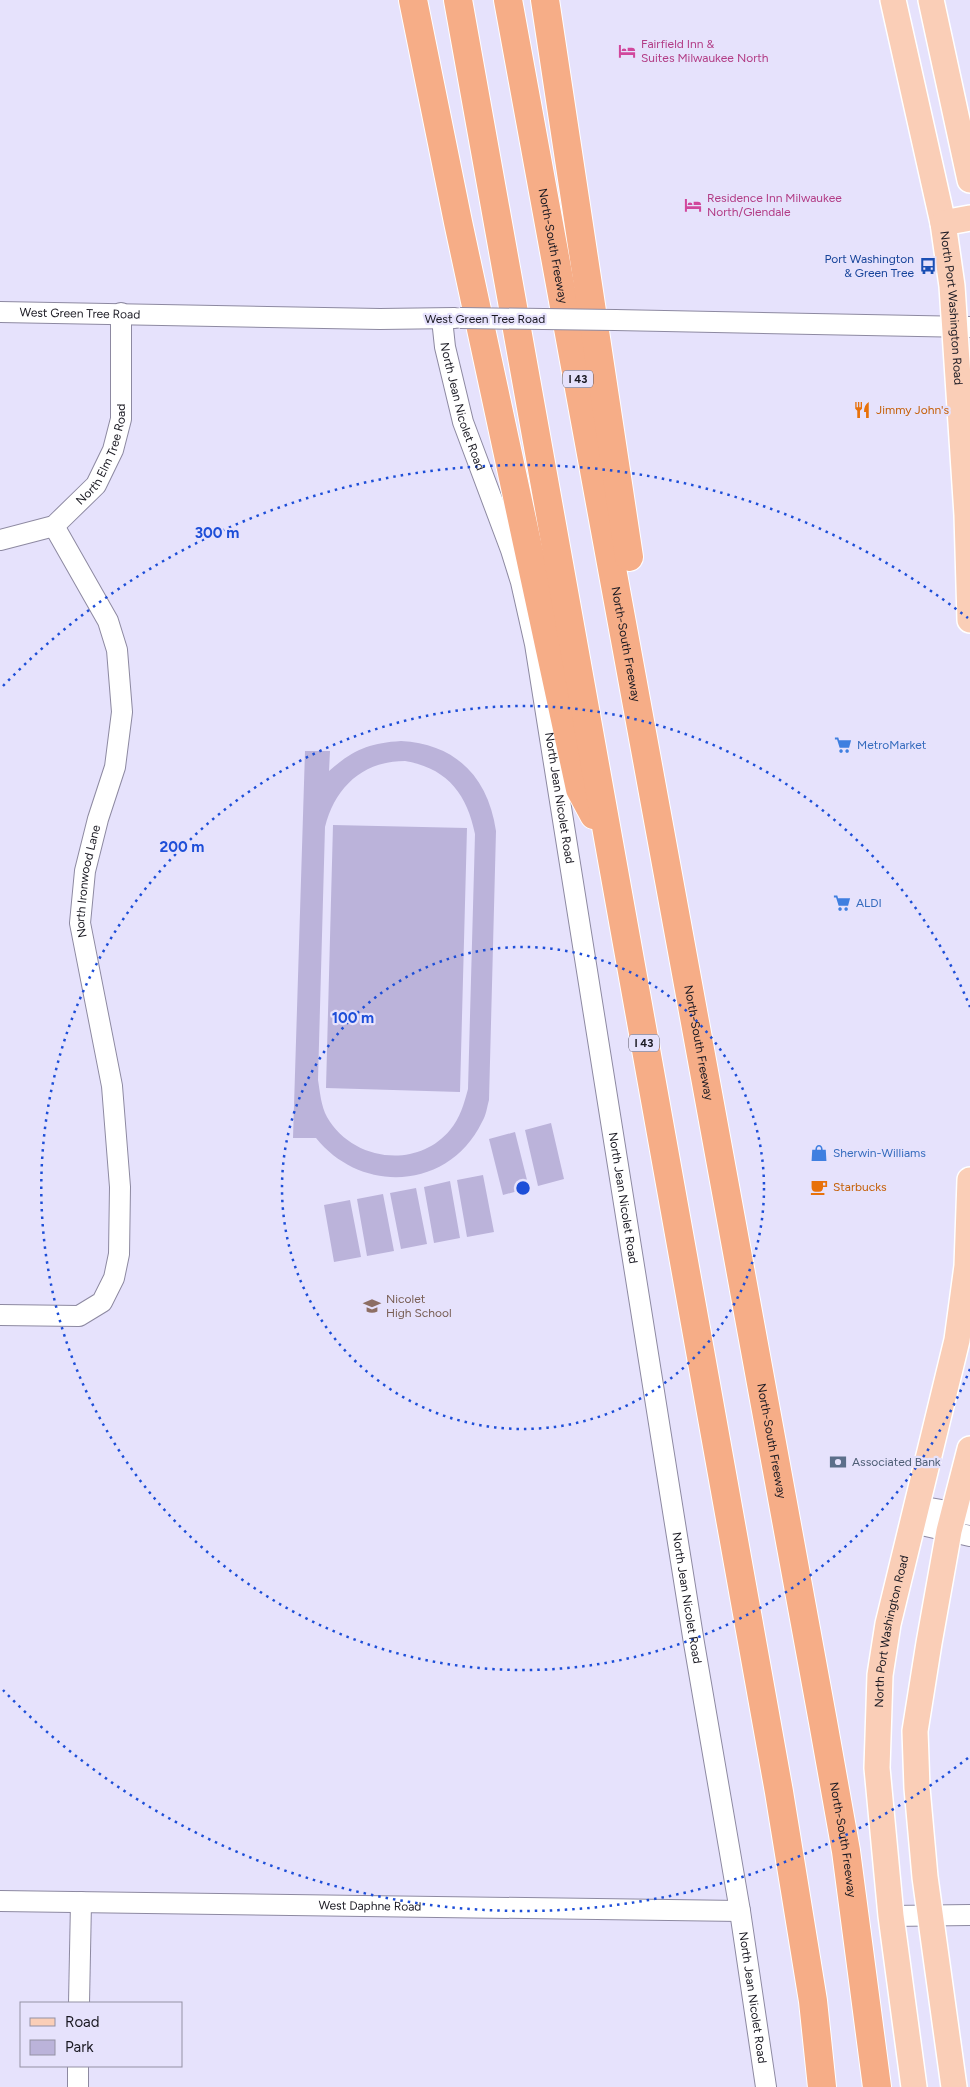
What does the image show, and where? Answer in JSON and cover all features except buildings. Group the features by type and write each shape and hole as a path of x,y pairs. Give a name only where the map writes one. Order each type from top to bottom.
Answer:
{"highway":[{"path":"413,0 460,231 580,789 608,844"},
{"name":"I 43","path":"458,0 778,1783 813,2001 822,2087"},
{"name":"North-South Freeway","path":"508,0 846,1851 878,2087"},
{"path":"545,0 646,671 647,757"}],"main road":[{"name":"North Port Washington Road","path":"893,0 943,223 963,326 961,438 967,515 970,620"},
{"path":"931,0 970,180"},
{"path":"943,223 970,218"},
{"name":"North Port Washington Road","path":"914,2087 891,1916 877,1768 880,1676 888,1624 960,1322 967,1256 970,1180"},
{"path":"954,2087 930,1915 917,1788 915,1731 927,1653 961,1524 970,1449"}],"street":[{"name":"West Green Tree Road","path":"0,312 370,319 451,318 963,326"},
{"name":"North Elm Tree Road","path":"0,540 54,526 96,485 113,450 121,419 121,313"},
{"name":"North Jean Nicolet Road","path":"451,318 445,347 463,422 516,563 535,644 692,1633 740,1911 766,2087"},
{"name":"North Ironwood Lane","path":"0,1315 79,1316 102,1302 114,1278 119,1254 120,1187 112,1086 80,923 85,871 114,767 117,748 122,712 118,659 108,621 54,526"},
{"path":"915,1515 961,1524"},
{"name":"West Daphne Road","path":"0,1901 740,1911"},
{"path":"79,2002 81,1902"},
{"path":"891,1916 970,1915"},
{"path":"78,2067 78,2087"}],"green space":[{"path":"401,741 438,749 466,767 486,795 496,831 489,1100 483,1120 467,1145 449,1161 427,1172 404,1177 380,1176 357,1169 335,1156 316,1138 293,1138 305,751 330,751 329,771 362,749","holes":["405,761 433,770 453,785 467,807 475,834 468,1089 456,1121 450,1130 436,1143 420,1151 403,1155 386,1155 368,1151 352,1143 338,1132 327,1117 321,1099 318,1080 325,827 336,800 353,779 364,771 390,762"]},
{"path":"333,825 467,828 460,1092 326,1088"},
{"path":"551,1123 564,1179 538,1186 525,1130"},
{"path":"515,1132 529,1188 503,1195 489,1139"},
{"path":"483,1175 494,1232 467,1237 457,1180"},
{"path":"450,1181 460,1238 434,1243 424,1187"},
{"path":"416,1188 427,1244 401,1249 390,1193"},
{"path":"383,1194 394,1251 367,1256 357,1199"},
{"path":"350,1200 361,1257 334,1262 324,1205"}],"place":[{"name":"Fairfield Inn & Suites Milwaukee North","path":"627,51"},
{"name":"Residence Inn Milwaukee North/Glendale","path":"693,205"},
{"name":"Port Washington & Green Tree","path":"928,266"},
{"name":"Jimmy John's","path":"862,410"},
{"name":"MetroMarket","path":"843,745"},
{"name":"ALDI","path":"842,903"},
{"name":"Sherwin-Williams","path":"819,1153"},
{"name":"Starbucks","path":"819,1187"},
{"name":"Nicolet High School","path":"372,1306"},
{"name":"Associated Bank","path":"838,1462"}]}
